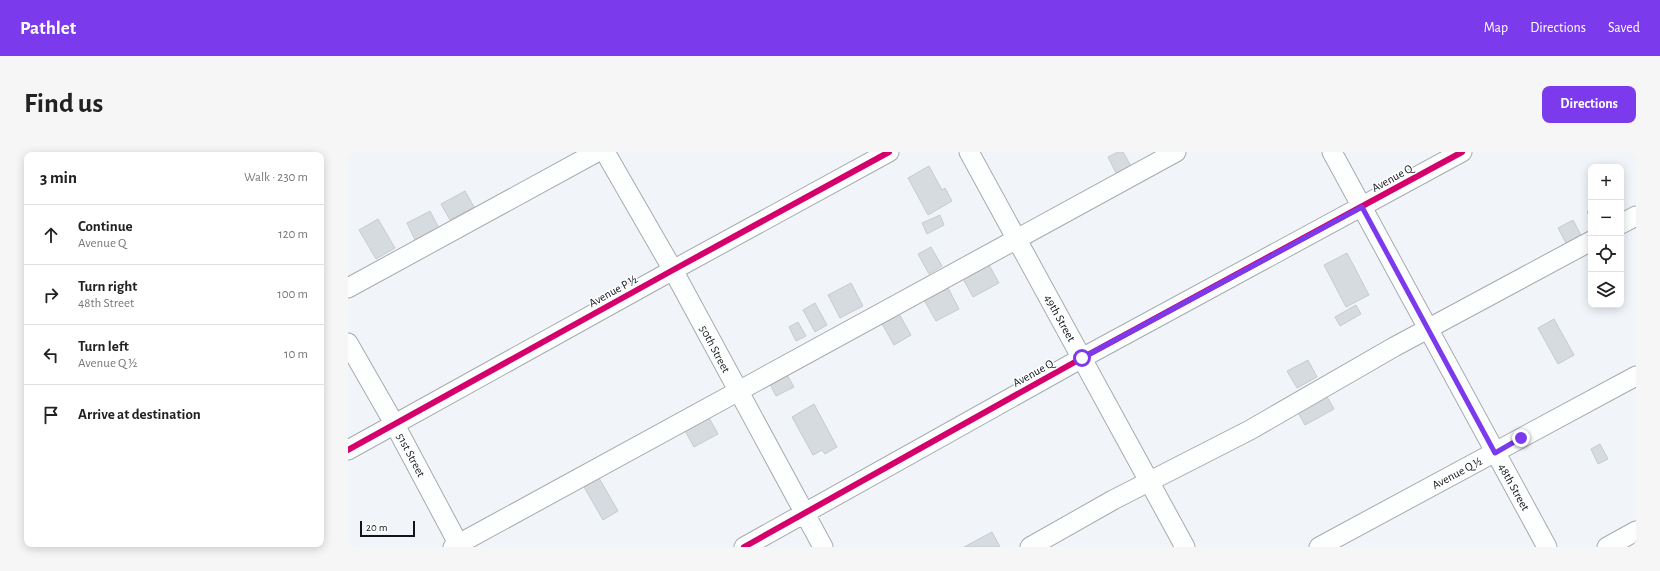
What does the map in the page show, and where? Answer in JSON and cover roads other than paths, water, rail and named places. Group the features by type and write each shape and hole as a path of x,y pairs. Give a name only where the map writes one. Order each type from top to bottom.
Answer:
{"street":[{"path":"348,288 597,152"},
{"name":"50th Street","path":"605,152 673,270 823,547"},
{"name":"Avenue P ½","path":"348,450 889,152"},
{"name":"49th Street","path":"969,152 1185,547"},
{"path":"457,546 1176,152"},
{"name":"48th Street","path":"1332,152 1547,547"},
{"name":"Avenue Q","path":"744,547 1082,358 1462,152"},
{"path":"1624,222 1636,216"},
{"path":"1030,547 1149,481 1250,430 1394,347 1588,243"},
{"name":"51st Street","path":"348,343 395,425 457,546"},
{"name":"Avenue Q ½","path":"1319,547 1636,376"},
{"path":"1607,547 1636,531"}]}
